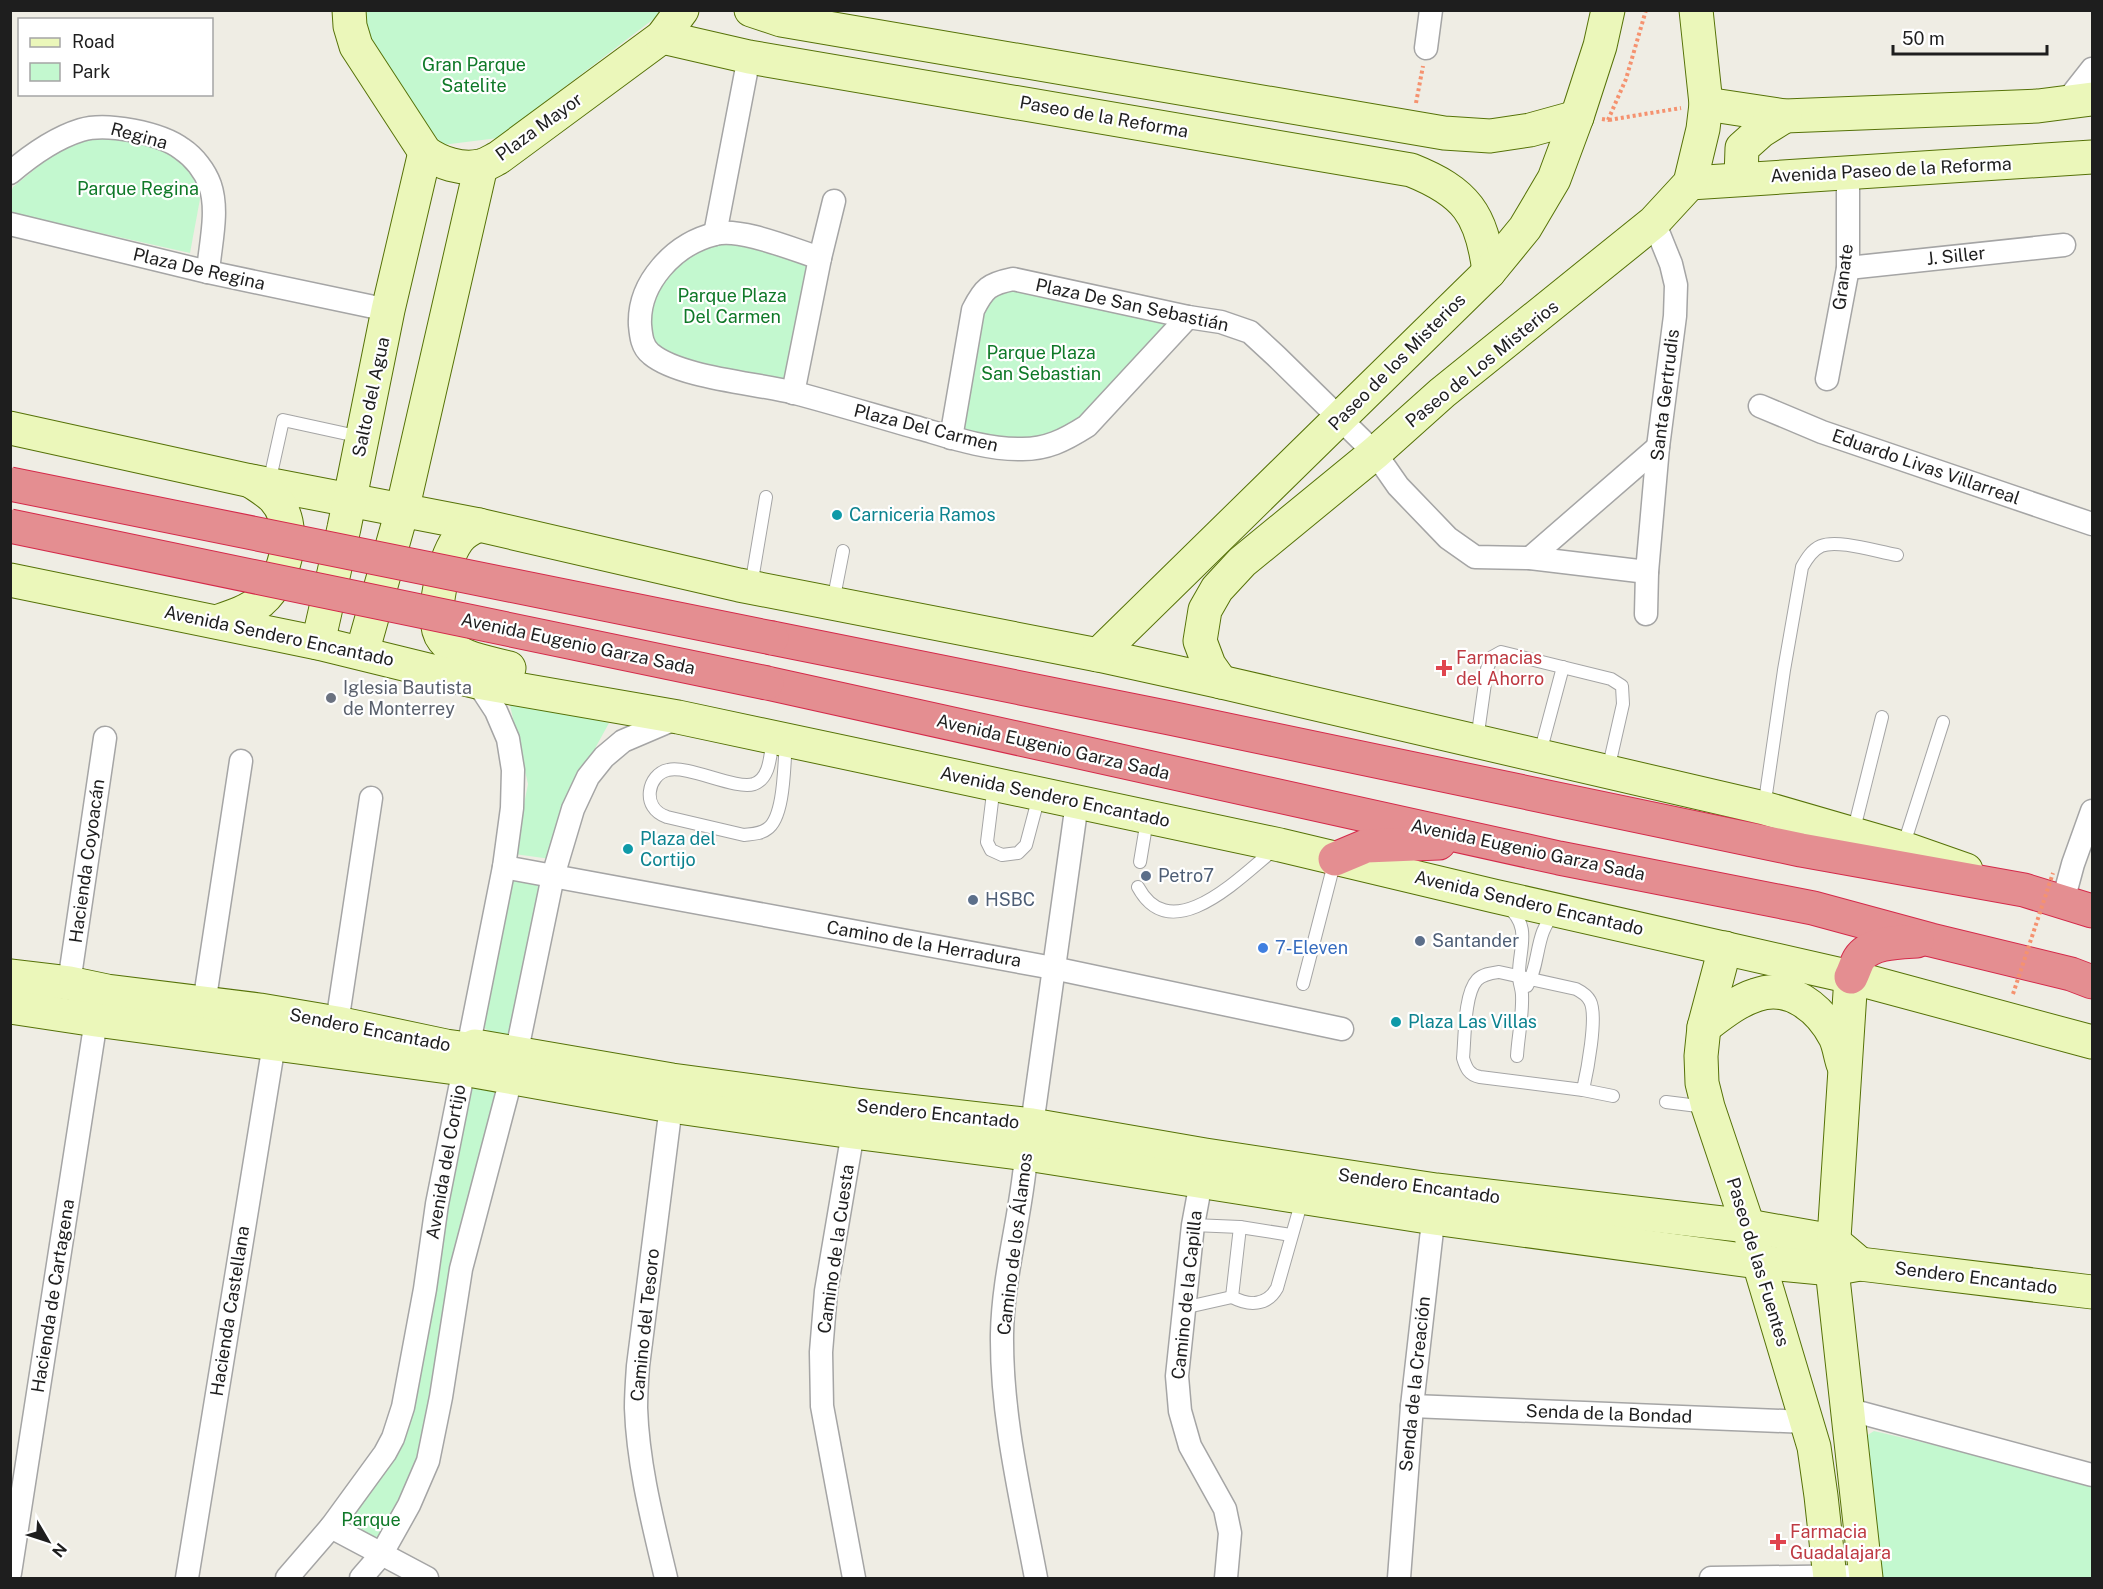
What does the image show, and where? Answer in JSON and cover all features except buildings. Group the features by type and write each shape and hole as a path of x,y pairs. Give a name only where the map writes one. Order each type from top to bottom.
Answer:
{"highway":[{"path":"10,484 1182,721 1802,850 2024,890 2069,895"},
{"name":"Avenida Eugenio Garza Sada","path":"10,526 767,683 1510,847 1813,908 1930,940 2071,974 2092,982"},
{"path":"1335,859 1366,846 1450,843 1510,847"},
{"path":"1851,977 1865,952 1875,947 1930,940"}],"street":[{"path":"325,10 356,46"},
{"path":"349,10 350,26 356,46 422,167"},
{"name":"Plaza Mayor","path":"422,167 435,159 477,179 498,158 662,36 682,10"},
{"path":"751,10 781,20 1444,133 1490,136 1593,118"},
{"path":"1426,48 1431,10"},
{"name":"Paseo de los Misterios","path":"1098,655 1489,272 1525,228 1593,118 1600,46 1608,10"},
{"name":"Paseo de Los Misterios","path":"1221,682 1209,664 1200,641 1205,610 1217,589 1242,562 1375,453 1442,393 1654,222 1690,183 1703,129 1706,104 1696,10"},
{"name":"Paseo de la Reforma","path":"662,36 749,57 1411,170 1432,178 1458,195 1476,218 1485,245 1489,272"},
{"path":"715,234 749,57"},
{"path":"1706,104 1785,116 2038,106 2079,100 2092,69"},
{"path":"1741,178 1742,148 1761,130 1785,116"},
{"name":"Regina","path":"10,173 50,143 81,129 106,126 157,137 182,148 198,164 210,184 214,202 208,272"},
{"name":"Avenida Paseo de la Reforma","path":"1690,183 2092,157"},
{"name":"Salto del Agua","path":"318,643 388,310 422,167"},
{"name":"Granate","path":"1827,379 1848,268 1848,174"},
{"path":"362,653 402,511 477,179"},
{"path":"793,393 834,201"},
{"name":"Santa Gertrudis","path":"1646,614 1647,572 1658,447 1675,316 1676,285 1671,264 1654,222"},
{"name":"Plaza De Regina","path":"10,225 208,272 388,310"},
{"name":"Plaza Del Carmen","path":"820,258 739,233 715,234 690,245 668,260 647,287 640,312 641,339 649,353 667,364 690,372 793,393 951,438 1019,450 1045,448 1087,426 1188,317"},
{"name":"J. Siller","path":"1848,268 2064,245"},
{"name":"Plaza De San Sebastián","path":"951,438 973,310 982,294 993,284 1013,279 1221,322 1250,332 1341,418 1375,453 1398,486 1448,538 1475,558 1530,558"},
{"name":"Eduardo Livas Villarreal","path":"1760,406 1822,432 2092,524"},
{"path":"10,428 260,483 479,525 745,586 1098,655 1221,682 1764,808 1902,848 2024,890"},
{"path":"1530,558 1658,447"},
{"path":"219,621 246,612 263,599 277,580 286,555 288,535 282,512 274,498 260,483"},
{"path":"479,525 458,539 450,555 437,604 436,621 441,638 455,651 474,659 609,695 678,717"},
{"path":"450,555 468,547 665,587 696,589 745,586"},
{"path":"1530,558 1647,572"},
{"name":"Avenida Sendero Encantado","path":"10,580 219,621 477,682 678,717 1077,803 1148,815 1851,977 2092,1042"},
{"name":"Avenida del Cortijo","path":"287,1578 331,1527 385,1453 398,1424 413,1353 437,1204 504,867 512,808 513,770 508,739 496,711 477,682"},
{"name":"Avenida del Cortijo","path":"361,1578 381,1555 409,1505 428,1461 441,1397 461,1269 514,1066 553,876 573,809 588,777 604,757 623,741 678,717"},
{"name":"Hacienda Coyoacán","path":"69,983 105,738"},
{"path":"204,1004 241,761"},
{"path":"337,1023 371,798"},
{"name":"Camino de los Álamos","path":"1036,1578 1015,1472 1008,1422 1002,1334 1005,1295 1077,803"},
{"path":"2069,895 2073,864 2092,811"},
{"name":"Camino de la Herradura","path":"504,867 1053,968 1342,1029"},
{"name":"Paseo de las Fuentes","path":"1725,948 1704,1027 1701,1056 1702,1083 1707,1107 1748,1226 1814,1447 1829,1577"},
{"name":"Sendero Encantado","path":"10,975 337,1023 446,1046 465,1059"},
{"path":"1711,1578 1866,1577 1847,1408 1842,1258 1846,1074 1851,977"},
{"path":"1704,1027 1733,1006 1755,995 1774,991 1791,994 1807,1003 1824,1020 1836,1038 1846,1074"},
{"name":"Sendero Encantado","path":"10,1007 274,1044 465,1059"},
{"name":"Hacienda de Cartagena","path":"10,1572 96,1020"},
{"name":"Hacienda Castellana","path":"187,1578 274,1044"},
{"name":"Sendero Encantado","path":"465,1059 475,1046 514,1066 671,1106 853,1132 1029,1139 1205,1155 1435,1204 1758,1262 1842,1258 2092,1292"},
{"name":"Sendero Encantado","path":"514,1066 672,1080 856,1105 1029,1139 1201,1182 1303,1196 1748,1226 1842,1258"},
{"name":"Camino del Tesoro","path":"666,1578 649,1506 636,1408 638,1366 671,1106"},
{"name":"Camino de la Cuesta","path":"853,1132 826,1291 821,1352 822,1406 854,1578"},
{"name":"Camino de la Capilla","path":"1201,1182 1192,1226 1177,1377 1180,1411 1190,1446 1225,1509 1230,1533 1226,1578"},
{"name":"Senda de la Creación","path":"1399,1578 1412,1406 1435,1204"},
{"name":"Senda de la Bondad","path":"1412,1406 1806,1422"},
{"path":"1847,1408 2092,1475"},
{"path":"331,1527 426,1578"}],"lane":[{"path":"260,483 283,420 363,437"},
{"path":"745,586 766,497"},
{"path":"1764,808 1802,567 1811,552 1823,545 1837,544 1897,555"},
{"path":"833,604 843,551"},
{"path":"1477,742 1487,669 1492,657 1501,652 1611,679 1622,686 1623,704 1608,771"},
{"path":"1540,756 1563,667"},
{"path":"1853,834 1882,717"},
{"path":"1902,848 1943,722"},
{"path":"780,739 780,804 776,820 767,830 744,835 667,817 653,810 649,800 652,785 666,770 679,770 747,785 760,780 767,770 780,739"},
{"path":"994,785 987,842 991,850 1002,855 1018,853 1026,845 1040,795"},
{"path":"1140,862 1148,815"},
{"path":"1138,887 1145,900 1155,907 1179,913 1213,898 1280,845"},
{"path":"1303,984 1335,859"},
{"path":"1494,896 1513,911 1519,922 1523,944 1519,975 1522,995 1517,1056"},
{"path":"1522,995 1531,979 1541,936 1555,913 1563,911"},
{"path":"1583,1090 1588,1071 1593,1012 1591,1001 1576,989 1519,975 1499,972 1487,974 1478,980 1470,994 1464,1058 1470,1074 1613,1096"},
{"path":"1666,1102 1707,1107"},
{"path":"1184,1308 1232,1297 1248,1303 1260,1303 1273,1295 1303,1196"},
{"path":"1192,1226 1240,1227 1291,1235"},
{"path":"1232,1297 1240,1227"}],"path":[{"path":"1593,118 1626,79 1646,10"},
{"path":"1412,128 1426,48"},
{"path":"1593,118 1706,104"},
{"path":"2013,994 2069,895"}],"green space":[{"name":"Gran Parque Satelite","path":"359,11 664,11 498,138 442,145 356,28"},
{"name":"Parque Regina","path":"96,131 156,140 190,161 200,199 190,253 11,213 13,187 51,156"},
{"name":"Parque Plaza Del Carmen","path":"715,234 820,258 793,393 649,353 647,287"},
{"name":"Parque Plaza San Sebastian","path":"993,283 1188,317 1066,439 951,438 973,310"},
{"path":"509,701 609,723 582,772 551,859 514,854 528,784"},
{"path":"510,879 545,883 510,1047 479,1024"},
{"name":"Parque","path":"468,1086 502,1088 422,1455 381,1542 347,1527 351,1513 379,1477"},
{"path":"1874,1431 2092,1482 2092,1578 1877,1578 1860,1440"}],"place":[{"name":"Carniceria Ramos","path":"837,515"},
{"name":"Farmacias del Ahorro","path":"1444,668"},
{"name":"Iglesia Bautista de Monterrey","path":"331,698"},
{"name":"Plaza del Cortijo","path":"628,849"},
{"name":"Petro7","path":"1146,876"},
{"name":"HSBC","path":"973,900"},
{"name":"Santander","path":"1420,941"},
{"name":"7-Eleven","path":"1263,948"},
{"name":"Plaza Las Villas","path":"1396,1022"},
{"name":"Farmacia Guadalajara","path":"1778,1542"}]}
